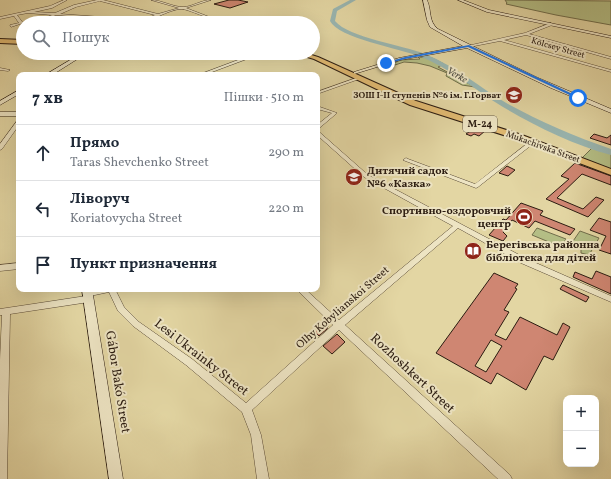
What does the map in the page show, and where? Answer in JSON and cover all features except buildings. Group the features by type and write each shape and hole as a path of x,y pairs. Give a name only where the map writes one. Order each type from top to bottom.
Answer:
{"highway":[{"path":"0,41 16,42"},
{"name":"Mukachivska Street","path":"320,60 357,75 413,103 532,142 611,172"}],"street":[{"path":"0,18 51,7 66,0"},
{"path":"51,16 75,6 100,0 158,15 210,0"},
{"path":"152,0 183,8 204,16"},
{"path":"201,0 206,1"},
{"path":"425,0 428,10 428,18 432,27 578,98 611,111"},
{"path":"460,0 488,11 611,37"},
{"path":"28,12 77,16"},
{"path":"320,92 357,75 399,59 501,40 526,34 551,24"},
{"path":"11,26 16,25"},
{"path":"526,34 611,58"},
{"name":"Kölcsey Street","path":"501,40 611,71"},
{"path":"53,72 73,60"},
{"path":"208,72 242,60"},
{"path":"0,70 8,70"},
{"path":"0,103 16,94"},
{"path":"320,107 335,113 320,126"},
{"path":"0,114 16,114"},
{"path":"0,148 16,126"},
{"path":"320,135 366,176 456,226 524,261 611,299"},
{"path":"406,160 476,186 532,142"},
{"name":"Olhy Kobylianskoi Street","path":"246,409 339,325 456,226"},
{"path":"0,268 16,266"},
{"name":"Lesi Ukrainky Street","path":"112,292 121,309 136,324 189,362 246,409 256,435 263,479"},
{"name":"Rozhoshkert Street","path":"303,292 506,479"},
{"name":"Lesi Ukrainky Street","path":"3,312 88,294"},
{"name":"Gábor Bakó Street","path":"88,294 116,479"},
{"path":"1,479 3,312"}],"green space":[{"path":"505,0 611,1 611,25 506,4 507,3"},
{"path":"418,57 432,58 444,64 438,67 475,87 462,85 446,76 447,73 430,66 404,62 395,65 391,64 401,60 420,59"},
{"path":"593,147 611,153 611,169 582,158"},
{"path":"537,228 566,239 561,247 532,235"},
{"path":"580,231 599,238 589,255 581,253 581,248 571,244"}],"waterway":[{"name":"Verke","path":"354,0 335,9 332,16 332,21 338,27 347,32 414,52 433,60 505,105 531,119 570,137 611,152"}],"place":[{"name":"ЗОШ І-ІІ ступенів №6 ім. Г.Горват","path":"514,95"},
{"name":"Дитячий садок №6 «Казка»","path":"354,177"},
{"name":"Спортивно-оздоровчий центр","path":"524,217"},
{"name":"Берегівська районна бібліотека для дітей","path":"473,251"}],"route":[{"path":"386,63 469,46 578,98"}]}
